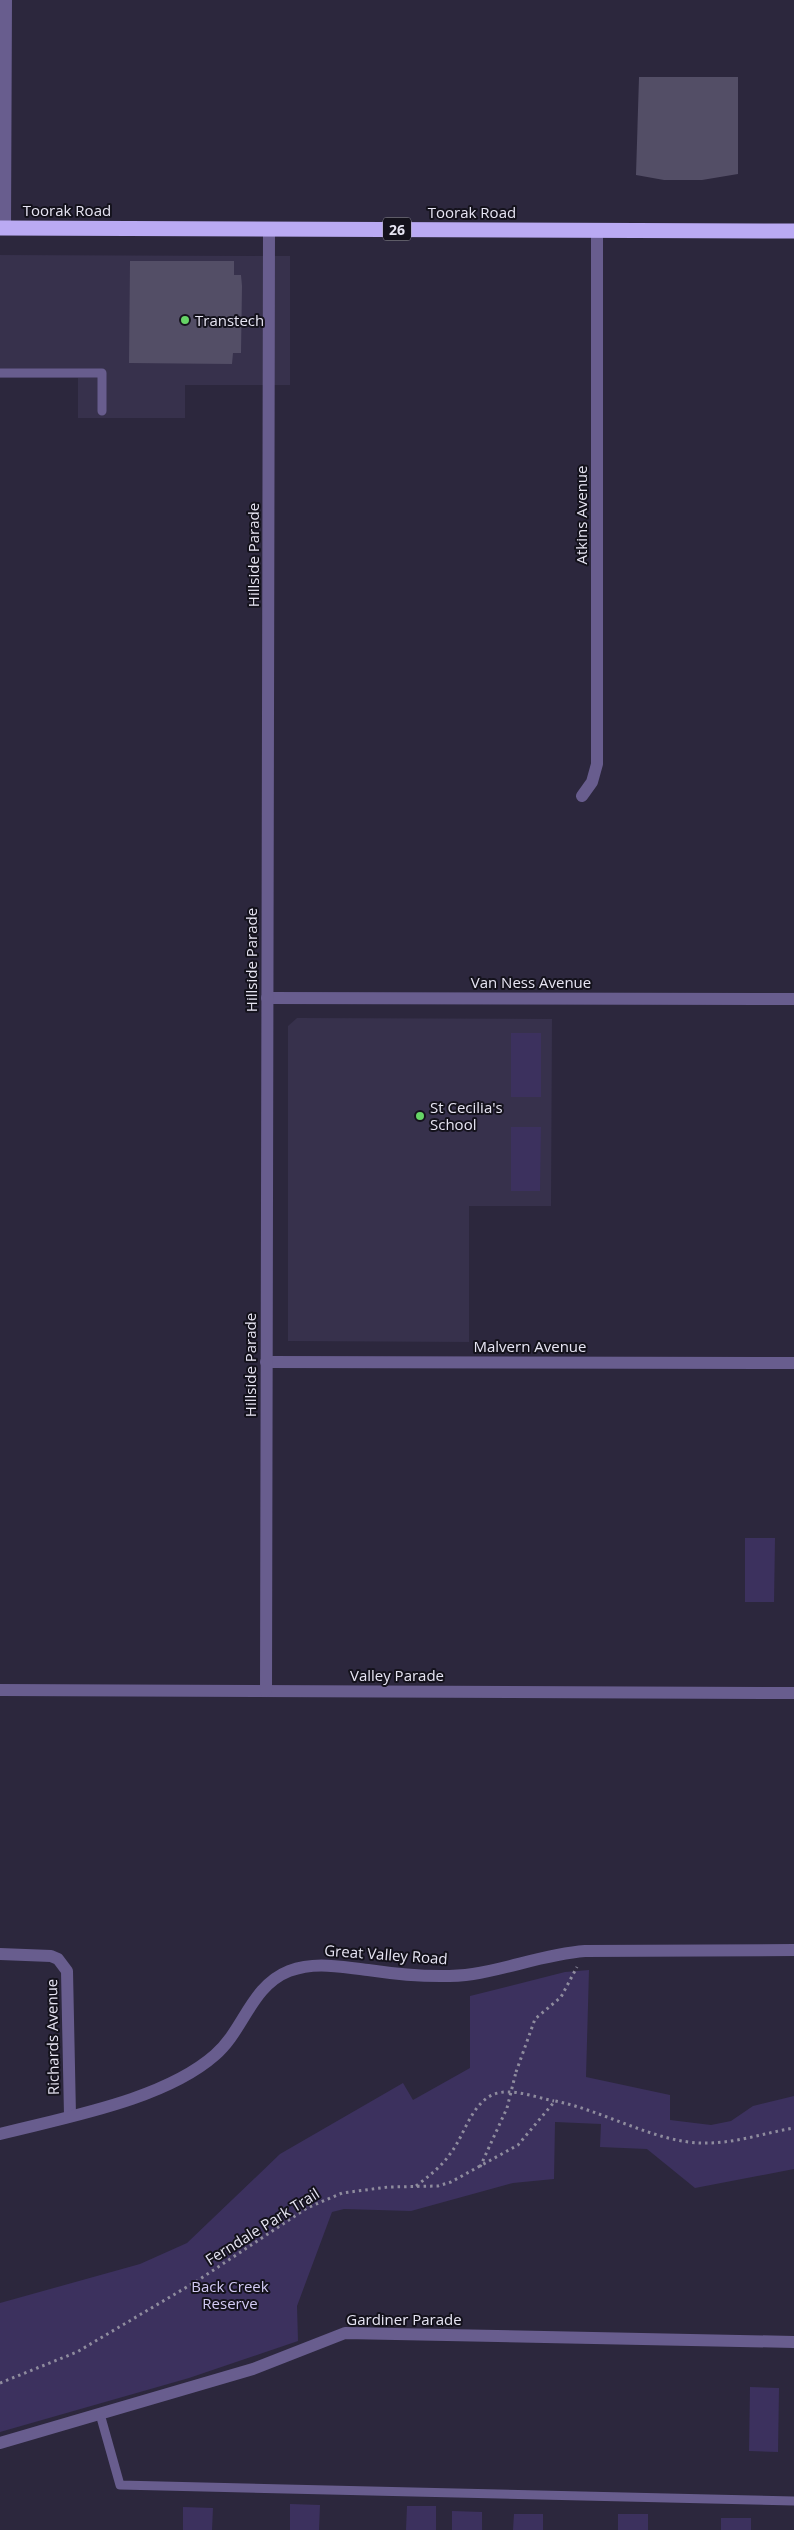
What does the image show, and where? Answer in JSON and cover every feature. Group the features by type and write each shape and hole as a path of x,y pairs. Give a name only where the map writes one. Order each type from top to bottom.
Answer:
{"highway":[{"name":"Toorak Road","path":"2,228 794,231"}],"street":[{"path":"2,228 6,0"},
{"name":"Hillside Parade","path":"266,1691 268,228"},
{"name":"Atkins Avenue","path":"582,796 592,782 597,764 597,230"},
{"name":"Van Ness Avenue","path":"267,998 794,999"},
{"name":"Malvern Avenue","path":"266,1362 794,1363"},
{"name":"Valley Parade","path":"0,1690 794,1693"},
{"name":"Great Valley Road","path":"0,2134 70,2116 161,2089 198,2068 227,2042 248,2007 268,1984 288,1972 301,1968 328,1964 416,1975 461,1975 554,1954 584,1951 794,1950"},
{"name":"Richards Avenue","path":"0,1954 51,1956 58,1958 67,1971 70,2116"},
{"name":"Gardiner Parade","path":"0,2443 253,2369 345,2333 794,2342"}],"lane":[{"path":"0,373 102,373 102,411"},
{"path":"100,2414 120,2485 794,2500"}],"path":[{"path":"480,2168 507,2108 516,2072 535,2019 561,1997 584,1951"},
{"path":"416,2187 442,2164 452,2152 472,2114 490,2096 508,2092 598,2112 642,2129 701,2144 720,2143 794,2128"},
{"name":"Ferndale Park Trail","path":"0,2383 77,2352 161,2303 324,2199 361,2190 438,2186 480,2168 518,2145 555,2101"}],"shaded area":[{"path":"0,255 290,256 290,385 185,385 185,418 78,418 78,378 0,378"},
{"name":"St Cecilia's School","path":"297,1018 552,1019 551,1206 469,1206 469,1342 288,1341 288,1026"}],"green space":[{"path":"511,1033 541,1033 541,1097 511,1097"},
{"path":"511,1127 541,1127 540,1191 511,1191"},
{"path":"745,1538 775,1538 774,1602 745,1602"},
{"name":"Back Creek Reserve","path":"589,1970 586,2077 670,2095 670,2120 711,2125 731,2121 753,2106 794,2096 794,2169 695,2188 647,2149 600,2147 601,2124 555,2122 554,2179 513,2183 411,2211 344,2209 332,2212 297,2306 298,2341 189,2378 0,2432 0,2303 140,2264 187,2243 280,2154 403,2083 413,2100 470,2068 470,1996 565,1972"},
{"path":"750,2387 779,2388 778,2452 749,2451"},
{"path":"290,2504 320,2505 319,2530 290,2530"},
{"path":"407,2506 436,2506 436,2530 406,2530"},
{"path":"183,2507 213,2508 212,2530 183,2530"},
{"path":"452,2511 482,2512 482,2530 452,2530"},
{"path":"514,2514 543,2514 543,2530 513,2530"},
{"path":"618,2514 648,2514 648,2530 618,2530"},
{"path":"721,2518 751,2518 751,2530 721,2530"}],"building":[{"path":"639,77 738,77 738,174 702,180 664,180 636,175"},
{"name":"Transtech","path":"130,261 234,261 234,275 241,275 242,286 241,353 233,353 232,364 129,363"}],"place":[{"name":"Transtech","path":"185,320"},
{"name":"St Cecilia's School","path":"420,1116"}]}
